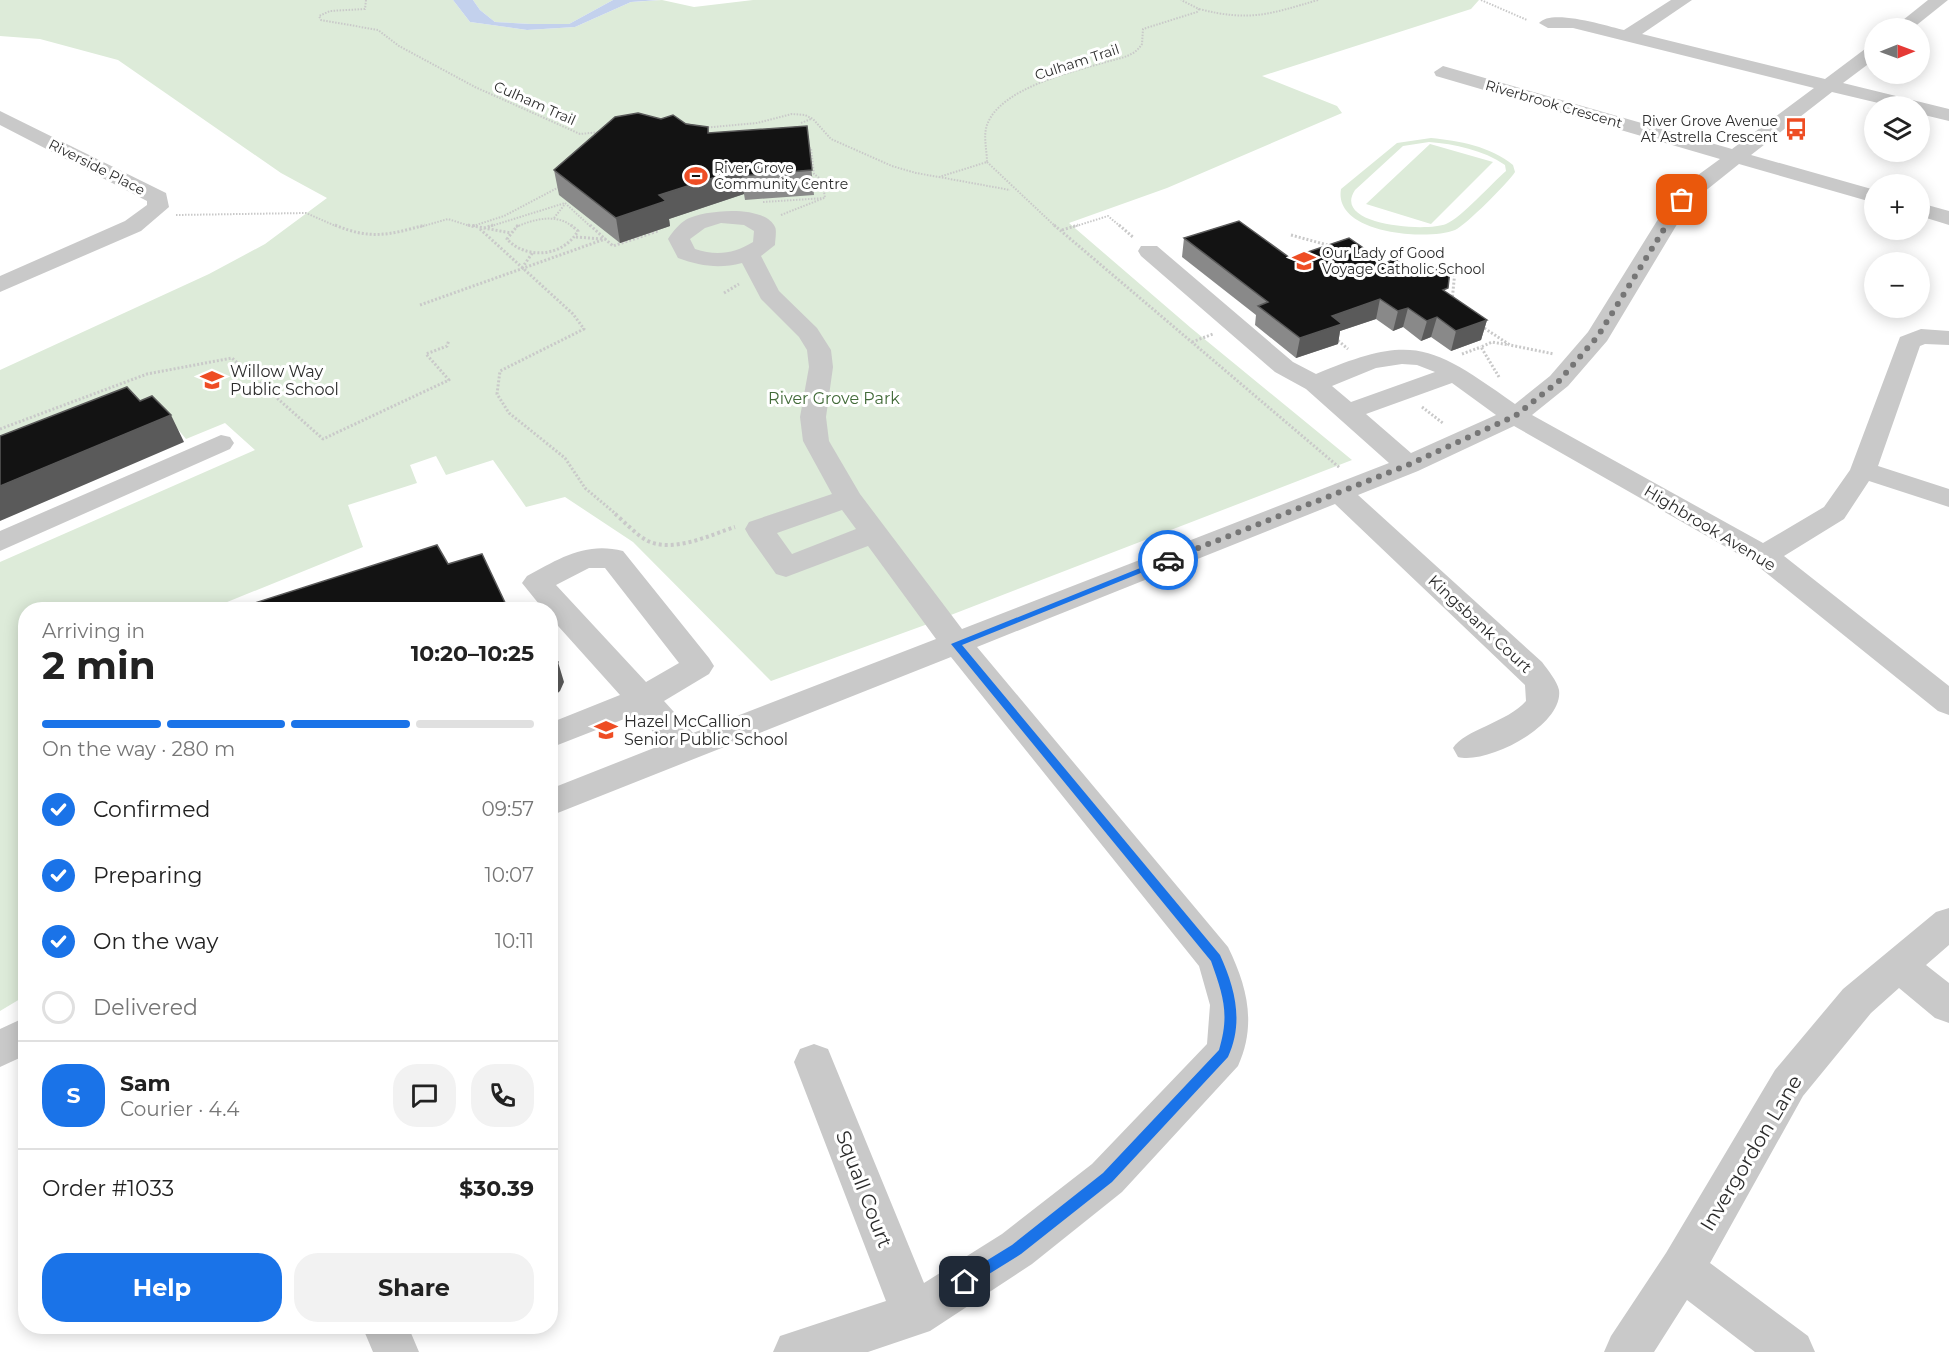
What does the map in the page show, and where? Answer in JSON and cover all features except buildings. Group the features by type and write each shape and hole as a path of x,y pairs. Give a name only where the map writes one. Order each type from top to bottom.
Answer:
{"street":[{"path":"1627,36 1683,0"},
{"path":"1915,18 1939,0"},
{"path":"1548,23 1573,23 1871,96"},
{"path":"558,800 1408,465 1519,411 1559,381 1578,360 1609,319 1682,200 1734,156 1864,59"},
{"name":"Riverbrook Crescent","path":"1443,72 1864,194"},
{"path":"1930,111 1949,116"},
{"name":"Riverside Place","path":"0,117 158,198 158,207 148,217 0,285"},
{"path":"1930,213 1949,218"},
{"path":"1149,250 1284,367 1315,384 1408,465"},
{"path":"749,255 769,294 808,333 819,350 821,367 813,417 816,441 848,498 956,644 1215,958 1231,1002 1230,1031 1224,1053 1107,1178 1017,1249 914,1315 796,1352"},
{"path":"1764,556 1809,526 1834,513 1863,470 1909,342 1921,336 1949,338"},
{"name":"Highbrook Avenue","path":"1315,384 1334,374 1395,355 1454,365 1519,411 1764,556 1949,704"},
{"path":"1348,412 1454,365"},
{"path":"0,542 220,443"},
{"path":"1863,470 1949,498"},
{"name":"Kingsbank Court","path":"1340,492 1531,670 1539,681 1544,692 1541,706 1514,729 1470,748"},
{"path":"848,498 759,529 786,567 874,533"},
{"path":"554,602 537,583 584,558 613,558 698,666 643,699 558,733"},
{"path":"558,606 688,749"},
{"name":"Invergordon Lane","path":"1627,1352 1682,1269 1789,1083 1857,1001 1949,923"},
{"path":"1899,965 1949,1006"},
{"path":"0,1049 18,1039"},
{"name":"Squall Court","path":"814,1062 914,1315"},
{"path":"1682,1269 1792,1352"},
{"path":"388,1334 396,1352"}],"path":[{"name":"Culham Trail","path":"366,0 365,9 359,11 329,10 319,16 321,20 378,30 399,46 475,87 580,134 602,132"},
{"path":"1181,0 1199,9 1230,17 1266,15 1318,0"},
{"path":"1481,0 1524,19 1548,23"},
{"name":"Culham Trail","path":"987,162 987,125 1003,103 1038,85 1131,55 1141,49 1144,43 1143,29 1191,15 1199,9"},
{"path":"698,128 757,123 792,114 813,119 831,139 892,166 1011,191"},
{"path":"801,123 813,119"},
{"path":"580,134 585,141"},
{"path":"801,149 811,148 814,174 822,180 825,198"},
{"path":"939,177 987,162 1011,191 1061,230 1168,324 1277,411 1345,472 1340,492"},
{"path":"469,226 504,216 566,182"},
{"path":"753,203 825,198"},
{"path":"776,215 790,213 825,198"},
{"path":"480,229 565,203"},
{"path":"554,218 565,203"},
{"path":"565,203 613,246 668,227"},
{"path":"148,217 306,213 351,232 369,236 389,235 448,219 480,229 511,233"},
{"path":"1061,230 1108,216 1149,250"},
{"path":"554,218 565,220 578,231 571,243 544,253 519,251 507,240 516,226 554,218"},
{"path":"480,229 582,322 584,330 542,350 520,357 500,371 497,394 509,413 565,458 585,488 648,541 664,544 685,543 734,527 759,529"},
{"path":"1291,235 1337,247"},
{"path":"576,237 605,239"},
{"path":"420,305 605,239"},
{"path":"521,268 533,252"},
{"path":"1414,271 1432,265 1455,271 1452,306"},
{"path":"1481,326 1510,345"},
{"path":"0,429 147,374 232,358 323,439 449,380 426,354 447,346 450,340"},
{"path":"1454,365 1492,342 1578,360"},
{"path":"1481,347 1519,411"}],"green space":[{"name":"River Grove Park","path":"0,0 453,0 470,22 527,30 575,27 631,2 662,0 694,7 753,0 1479,0 1471,9 1262,76 1337,106 1342,113 1167,188 1069,223 1191,328 1352,460 925,625 771,681 633,542 565,497 526,507 493,460 446,475 436,456 410,465 417,483 348,505 363,547 227,602 18,602 18,1000 0,1011 0,562 255,450 225,423 186,439 156,403 0,454 0,370 209,274 265,244 327,198 281,173 118,60 40,39 0,36"},
{"path":"473,0 613,0 569,24 531,24 495,22 480,10"},
{"path":"1431,138 1463,143 1494,153 1513,165 1515,172 1486,203 1455,230 1424,235 1384,231 1366,225 1352,216 1342,204 1341,189 1397,143","holes":["1429,142 1459,146 1488,155 1505,165 1506,171 1468,208 1446,224 1420,227 1384,224 1356,212 1351,202 1355,190 1403,146"]},
{"path":"1430,144 1493,162 1431,224 1366,204"}],"water":[{"path":"453,0 473,0 480,10 495,22 569,24 613,0 659,0 631,2 575,27 527,30 470,22"}],"way so far":[{"path":"1168,560 1408,465 1515,416 1559,381 1598,336 1682,200"}],"place":[{"name":"River Grove Avenue At Astrella Crescent","path":"1796,129"},
{"name":"River Grove Community Centre","path":"696,176"},
{"name":"Our Lady of Good Voyage Catholic School","path":"1304,261"},
{"name":"Willow Way Public School","path":"212,380"},
{"name":"Hazel McCallion Senior Public School","path":"606,730"}],"route":[{"path":"965,1282 1017,1249 1107,1178 1224,1053 1230,1031 1231,1002 1215,958 956,644 1168,560"}]}
